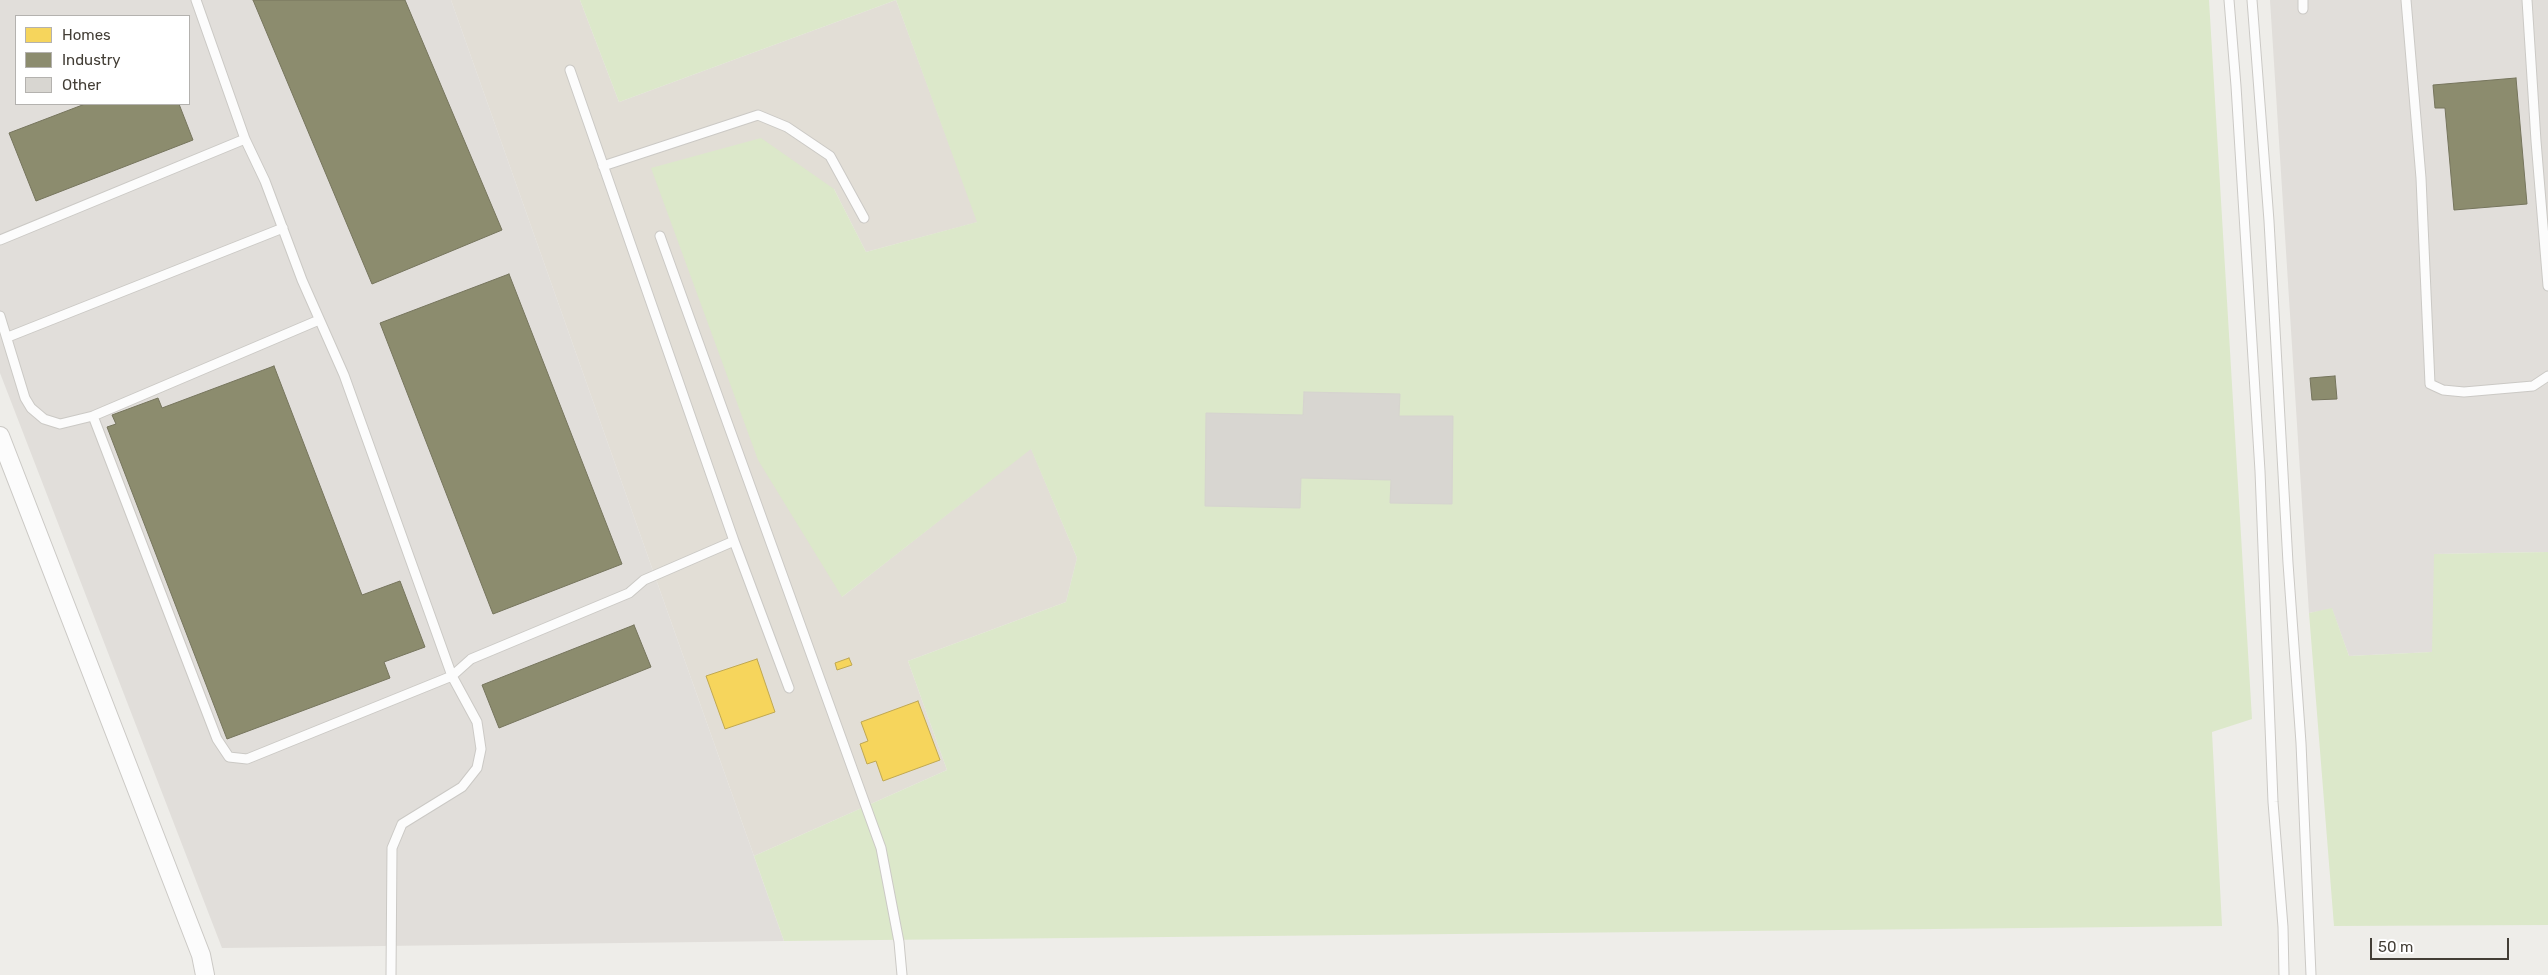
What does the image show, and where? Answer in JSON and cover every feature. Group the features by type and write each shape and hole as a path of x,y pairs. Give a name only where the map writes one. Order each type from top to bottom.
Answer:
{"street":[{"path":"0,436 202,955 205,975"}],"lane":[{"path":"196,0 245,139 319,320 344,375 452,676 476,722 481,749 477,768 462,786 402,824 392,848 391,975"},
{"path":"2229,0 2260,471 2272,802 2283,927 2284,975"},
{"path":"2252,0 2270,231 2288,563 2301,743 2311,975"},
{"path":"2406,0 2421,178 2430,384 2444,390 2464,392 2533,386 2548,376"},
{"path":"2527,0 2548,286"},
{"path":"570,70 734,541 789,688"},
{"path":"603,166 758,115 787,127 830,156 864,218"},
{"path":"0,240 245,139"},
{"path":"8,337 283,228"},
{"path":"660,236 881,848 899,942 902,975"},
{"path":"0,316 8,337 25,398 31,408 44,419 60,424 93,416 319,320"},
{"path":"93,416 217,739 229,757 247,760 452,676 471,659 628,593 644,580 734,541"}],"shaded area":[{"path":"0,0 451,0 784,941 222,948 0,373"},
{"path":"451,0 580,0 619,102 896,0 978,222 866,252 834,189 842,597 1031,448 1077,558 1066,602 908,661 947,770 754,856"},
{"path":"2270,0 2548,0 2548,552 2435,554 2433,652 2349,656 2332,609 2309,613"}],"green space":[{"path":"580,0 896,0 619,102"},
{"path":"896,0 2209,0 2252,719 2212,732 2222,926 784,941 754,856 947,770 908,661 1066,602 1077,558 1031,449 842,597 758,460 651,168 761,138 834,189 866,252 977,222"},
{"path":"2548,552 2548,925 2334,926 2309,613 2332,608 2349,656 2432,652 2434,554"}],"building: Homes":[{"path":"849,658 852,665 837,670 835,663"},
{"path":"757,659 775,712 725,729 706,676"},
{"path":"918,701 940,760 883,781 876,761 867,764 860,744 868,741 861,722"}],"building: Industry":[{"path":"253,0 405,0 502,230 372,284"},
{"path":"2516,78 2527,204 2454,210 2445,108 2435,108 2433,85"},
{"path":"82,105 179,105 193,140 36,201 9,133"},
{"path":"509,274 622,564 493,614 380,323"},
{"path":"274,366 362,595 400,581 425,647 384,662 390,678 227,739 107,427 116,424 112,415 158,398 162,408"},
{"path":"2335,376 2337,399 2312,400 2310,378"},
{"path":"634,625 651,667 499,728 482,685"}],"building: Other":[{"path":"1304,392 1400,394 1399,416 1453,416 1452,504 1390,503 1391,480 1301,478 1300,508 1205,506 1206,413 1303,415"}]}
